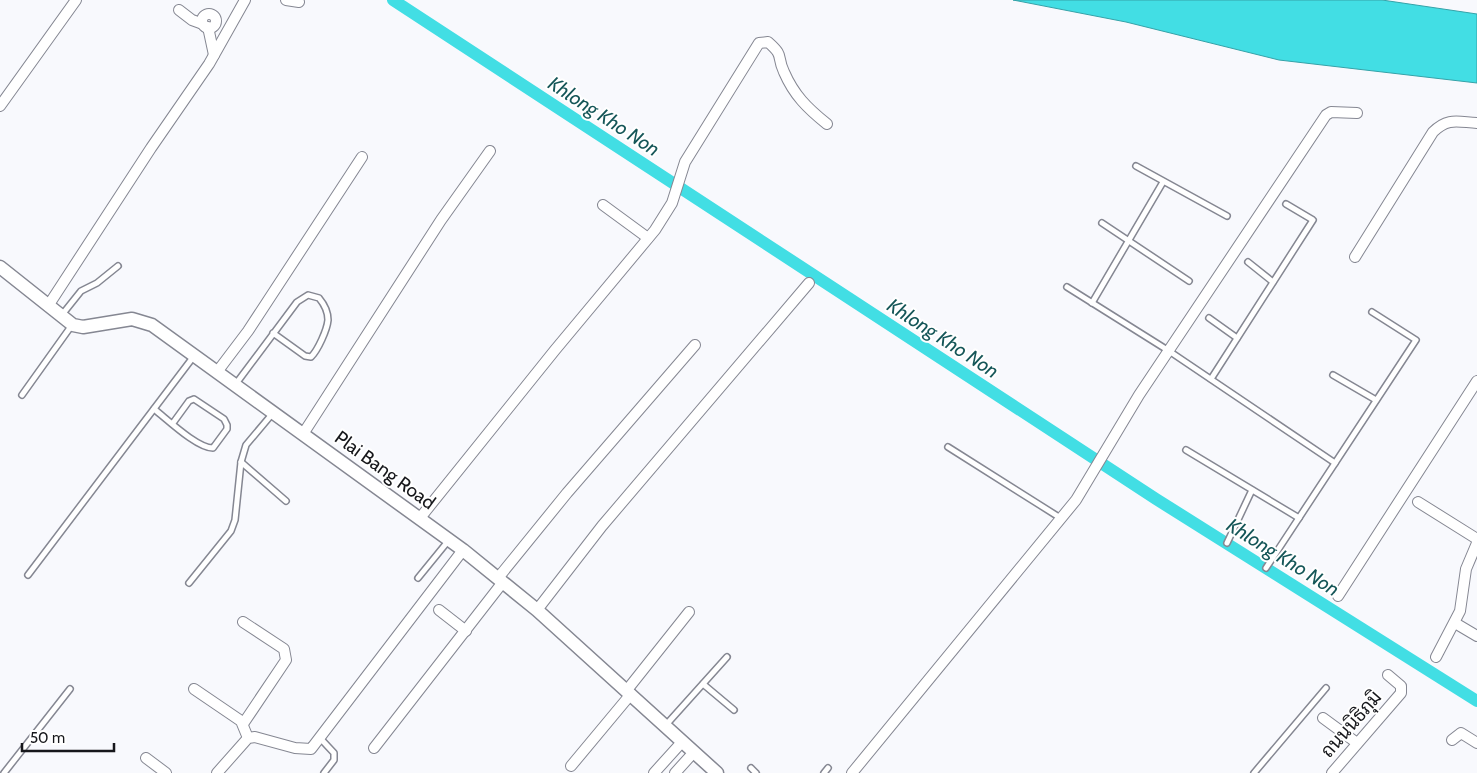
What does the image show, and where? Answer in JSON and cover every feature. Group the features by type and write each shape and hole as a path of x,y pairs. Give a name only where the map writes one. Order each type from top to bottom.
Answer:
{"street":[{"path":"0,106 76,0"},
{"path":"48,306 214,55 245,0"},
{"path":"286,0 299,2"},
{"path":"179,10 192,20 205,25 214,55"},
{"path":"420,518 663,218 676,194 680,175 708,124 759,43 763,41 768,42 780,52 784,73 802,104 827,124"},
{"path":"852,773 1062,520 1169,351 1326,115 1331,112 1357,113"},
{"path":"1355,257 1434,132 1442,123 1451,121 1477,123"},
{"path":"303,434 441,220 490,152"},
{"path":"217,372 248,331 362,157"},
{"path":"603,205 648,238"},
{"path":"0,267 73,325"},
{"path":"537,610 602,526 809,283"},
{"name":"Plai Bang Road","path":"73,325 83,327 132,319 152,325 463,550 537,610 716,773"},
{"path":"374,748 466,630 500,580 567,493 695,345"},
{"path":"1338,596 1477,381"},
{"path":"1418,502 1477,539"},
{"path":"1436,657 1456,623 1460,611 1466,569 1477,544"},
{"path":"217,773 248,738 255,737 295,748 311,749 463,550"},
{"path":"439,610 466,630"},
{"path":"571,766 689,612"},
{"path":"243,622 284,649 286,660 243,724"},
{"path":"1456,623 1477,636"},
{"name":"ถนนนิธิภุมิ","path":"1332,773 1401,693 1401,686 1388,675"},
{"path":"194,689 243,724 248,738"},
{"path":"1324,718 1358,743"},
{"path":"1452,740 1461,733 1477,743"},
{"path":"654,773 682,742"},
{"path":"675,773 694,752"},
{"path":"146,758 166,773"}],"lane":[{"path":"1136,166 1227,216"},
{"path":"1092,303 1163,182"},
{"path":"1211,379 1313,220 1286,204"},
{"path":"1102,223 1189,281"},
{"path":"1248,262 1273,282"},
{"path":"60,316 81,291 97,283 118,266"},
{"path":"1068,287 1169,351 1335,463"},
{"path":"235,385 273,334 297,302 308,295 319,298 324,305 328,321 316,353 311,357 305,356 273,334"},
{"path":"1266,568 1416,340 1372,312"},
{"path":"1209,318 1237,338"},
{"path":"22,395 73,325"},
{"path":"28,575 194,356"},
{"path":"1333,375 1376,400"},
{"path":"154,409 172,423 202,446 210,448 213,448 218,442 227,425 224,419 194,399 189,401 172,423"},
{"path":"189,583 231,531 234,520 240,462 246,445 273,412"},
{"path":"948,447 1062,520"},
{"path":"1186,450 1299,518"},
{"path":"240,462 286,501"},
{"path":"1227,543 1252,490"},
{"path":"418,578 449,540"},
{"path":"665,726 727,657"},
{"path":"702,684 734,710"},
{"path":"1254,773 1326,688"},
{"path":"4,773 70,689"},
{"path":"320,738 334,753 334,760 324,773"},
{"path":"751,768 756,773"},
{"path":"824,773 828,768"}],"water":[{"path":"1013,0 1382,0 1477,14 1477,83 1279,60 1126,22"}],"waterway":[{"name":"Khlong Kho Non","path":"393,0 1156,499 1477,701"}]}
